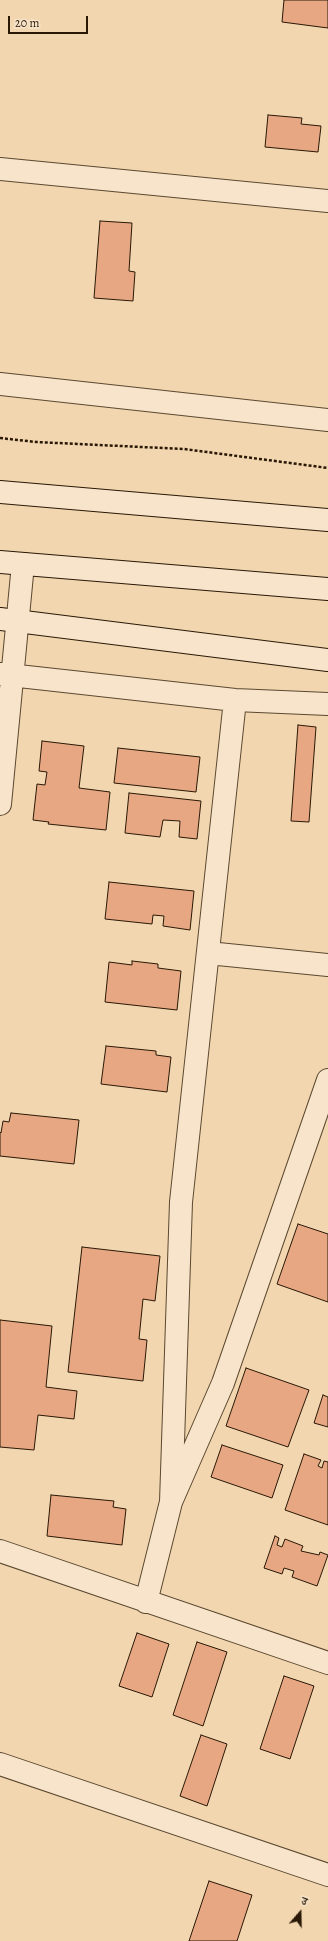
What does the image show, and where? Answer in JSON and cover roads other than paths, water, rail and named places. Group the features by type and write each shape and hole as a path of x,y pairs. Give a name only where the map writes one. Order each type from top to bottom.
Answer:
{"street":[{"path":"0,169 328,201"},
{"path":"0,384 328,420"},
{"path":"0,492 328,520"},
{"path":"0,562 328,589"},
{"path":"0,804 9,620 23,564"},
{"path":"9,620 328,660"},
{"path":"6,675 236,700 328,704"},
{"path":"170,1502 181,1202 236,700"},
{"path":"208,953 328,965"},
{"path":"146,1602 170,1502 223,1383 328,1080"},
{"path":"0,1551 146,1602 326,1657"},
{"path":"0,1764 328,1875"}]}
